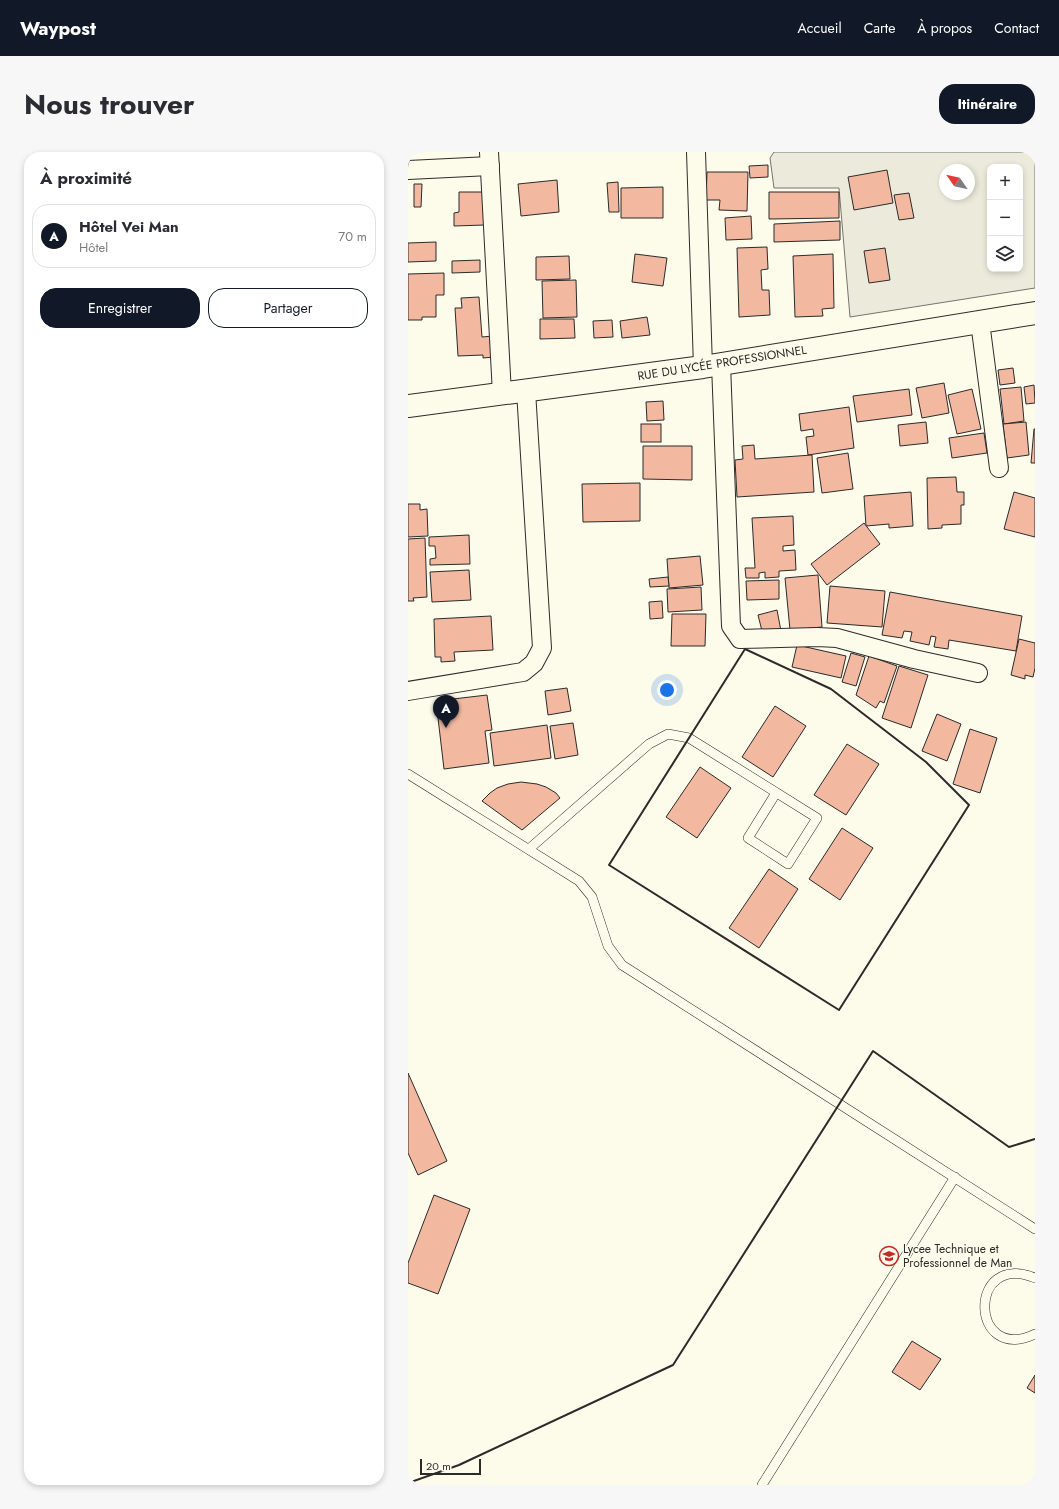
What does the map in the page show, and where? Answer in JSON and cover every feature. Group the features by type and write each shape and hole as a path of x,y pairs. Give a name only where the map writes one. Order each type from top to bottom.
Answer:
{"main road":[{"name":"RUE DU LYCÉE PROFESSIONNEL","path":"408,406 712,365 1035,313"}],"street":[{"path":"696,152 731,626 740,639 817,637 837,638 914,659 978,673"},
{"path":"408,170 490,159 502,394"},
{"path":"980,322 999,468"},
{"path":"408,691 523,672 534,664 542,648 526,391"}],"lane":[{"path":"529,850 649,744 668,734 689,738 817,818 788,864 748,838 776,793"},
{"path":"408,774 579,881 592,897 608,946 622,965 1035,1229"},
{"path":"762,1485 955,1177"},
{"path":"1035,1278 1023,1273 1010,1274 998,1279 989,1288 984,1301 984,1314 990,1326 999,1335 1011,1339 1024,1339 1035,1334"}],"shaded area":[{"path":"774,152 1035,152 1035,288 850,317 839,188 774,188 770,158"}],"building":[{"path":"768,165 768,177 750,178 749,166"},
{"path":"887,170 893,203 854,210 848,177"},
{"path":"707,172 748,172 747,211 719,210 720,200 706,200"},
{"path":"557,180 559,212 521,216 518,184"},
{"path":"618,182 619,212 609,212 607,183"},
{"path":"414,184 422,184 421,207 414,207"},
{"path":"663,187 663,218 621,218 621,188"},
{"path":"459,192 484,192 485,225 454,226 454,213 459,212"},
{"path":"769,192 839,192 839,218 769,219"},
{"path":"909,193 914,218 899,220 894,195"},
{"path":"751,216 752,239 726,240 725,218"},
{"path":"840,221 840,240 774,242 774,224"},
{"path":"436,242 436,261 408,262 408,243"},
{"path":"767,247 768,269 761,270 762,290 769,290 770,315 739,317 737,248"},
{"path":"885,248 890,280 869,283 864,251"},
{"path":"635,254 667,258 663,286 632,282"},
{"path":"833,254 834,308 822,309 823,316 795,317 793,256"},
{"path":"569,256 570,279 536,280 536,257"},
{"path":"480,260 480,272 452,273 452,261"},
{"path":"444,273 444,295 436,295 436,317 422,317 422,320 408,320 408,274"},
{"path":"576,280 577,317 543,318 542,281"},
{"path":"479,297 482,337 493,336 494,357 483,358 483,355 458,356 455,308 462,308 461,298"},
{"path":"647,317 650,335 622,338 620,321"},
{"path":"540,319 574,319 575,338 540,339"},
{"path":"612,320 613,337 594,338 593,321"},
{"path":"1013,368 1015,383 1000,385 998,370"},
{"path":"944,383 949,413 922,418 916,388"},
{"path":"1034,385 1035,403 1026,404 1024,387"},
{"path":"1021,387 1024,421 1004,424 1000,389"},
{"path":"909,389 912,415 857,422 853,396"},
{"path":"972,389 981,429 957,434 948,395"},
{"path":"663,401 664,420 647,421 646,402"},
{"path":"849,407 854,448 808,455 806,437 814,436 813,429 801,431 799,414"},
{"path":"926,422 928,443 900,446 898,425"},
{"path":"1026,422 1029,455 1007,458 1003,424"},
{"path":"641,424 661,424 661,442 641,442"},
{"path":"1034,429 1035,463 1031,463"},
{"path":"984,433 987,453 952,458 949,438"},
{"path":"754,445 755,459 812,455 814,492 737,497 735,460 743,459 742,446"},
{"path":"643,446 692,446 692,480 643,479"},
{"path":"848,453 853,489 822,493 817,458"},
{"path":"956,477 957,492 964,492 964,505 961,505 961,524 942,525 942,528 928,529 927,478"},
{"path":"640,483 640,521 583,522 582,484"},
{"path":"911,492 913,526 889,528 889,524 866,526 864,496"},
{"path":"1014,492 1035,498 1035,537 1004,529"},
{"path":"408,504 420,504 420,510 427,509 428,536 408,537"},
{"path":"793,516 794,545 783,546 783,551 795,550 796,570 779,571 779,577 765,578 765,572 759,573 759,578 746,578 745,568 755,568 752,518"},
{"path":"864,523 880,544 827,585 811,564"},
{"path":"469,535 470,564 430,565 430,559 436,558 435,546 429,546 429,537"},
{"path":"425,538 427,597 413,598 414,601 408,601 408,539"},
{"path":"700,556 703,585 669,588 667,559"},
{"path":"469,570 471,600 432,602 430,572"},
{"path":"818,575 822,627 790,630 785,578"},
{"path":"668,577 669,586 650,587 649,579"},
{"path":"779,580 779,599 747,600 746,581"},
{"path":"830,586 885,591 882,627 827,623"},
{"path":"701,587 702,610 668,612 667,589"},
{"path":"890,592 1022,616 1016,651 949,640 948,649 934,647 936,637 931,636 929,645 910,641 912,632 904,631 902,638 882,635"},
{"path":"662,601 663,618 650,619 649,602"},
{"path":"777,610 781,631 763,635 758,615"},
{"path":"672,614 706,614 705,646 671,646"},
{"path":"491,616 493,650 454,652 455,661 441,662 441,657 435,657 434,619"},
{"path":"1019,639 1035,643 1035,668 1033,677 1025,675 1025,679 1011,675"},
{"path":"797,645 846,656 841,678 792,667"},
{"path":"851,653 865,657 856,686 842,682"},
{"path":"869,656 897,666 884,703 880,701 876,708 856,695"},
{"path":"899,666 928,675 911,728 882,718"},
{"path":"567,688 571,711 548,715 545,691"},
{"path":"487,695 492,730 485,731 489,763 444,769 436,701"},
{"path":"775,706 806,726 773,777 742,757"},
{"path":"937,714 961,724 947,761 922,751"},
{"path":"573,723 578,755 555,759 550,726"},
{"path":"547,725 551,758 494,766 490,733"},
{"path":"970,729 997,738 980,793 953,784"},
{"path":"847,744 879,764 846,815 814,795"},
{"path":"700,767 731,788 697,838 666,817"},
{"path":"521,782 546,787 556,793 560,798 522,830 482,801 497,788 508,784"},
{"path":"842,828 873,848 840,900 809,879"},
{"path":"769,869 798,889 759,948 729,928"},
{"path":"408,1073 447,1161 418,1175 408,1153"},
{"path":"434,1195 470,1209 438,1294 408,1283 408,1263"},
{"path":"912,1341 941,1359 920,1390 892,1372"},
{"path":"1035,1375 1035,1393 1027,1388"}],"wall":[{"path":"745,649 831,689 926,762 969,805 839,1010 609,865 745,649"},
{"path":"408,1483 459,1465 673,1365 873,1051 1009,1147 1035,1139"}],"place":[{"name":"Hôtel Vei Man","path":"446,728"},
{"name":"Lycee Technique et Professionnel de Man","path":"889,1256"}]}
